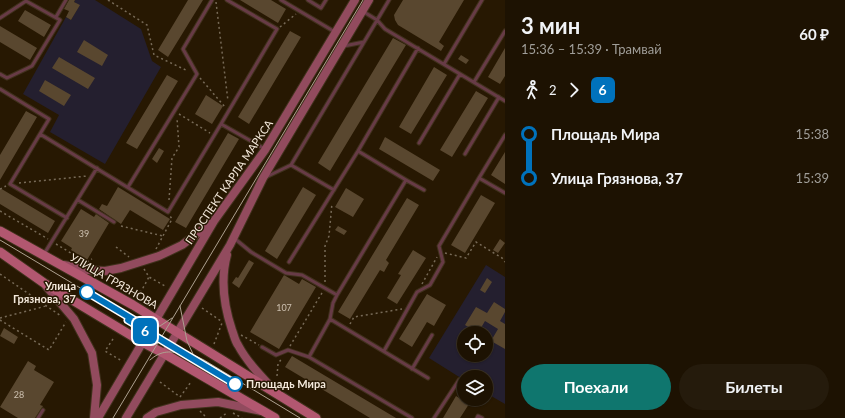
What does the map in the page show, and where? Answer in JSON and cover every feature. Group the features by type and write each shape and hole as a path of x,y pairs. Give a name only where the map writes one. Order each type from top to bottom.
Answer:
{"main road":[{"name":"ПРОСПЕКТ КАРЛА МАРКСА","path":"98,418 214,221 266,150 355,0"},
{"path":"126,418 232,241 263,178 369,0"},
{"path":"61,264 88,270 105,271 120,268 159,256 182,245 214,221"},
{"name":"УЛИЦА ГРЯЗНОВА","path":"0,231 61,264 156,319 316,418"},
{"path":"232,241 224,268 223,294 229,320 237,344 252,366 277,394"},
{"path":"0,252 44,284 275,418"},
{"path":"44,284 74,319 92,353 97,385 94,418"},
{"path":"147,418 156,412 181,405 218,402 266,412"}],"lane":[{"path":"56,17 66,0"},
{"path":"128,187 197,74 183,49 212,0"},
{"path":"40,134 168,212 277,29 227,0"},
{"path":"281,0 335,32"},
{"path":"288,4 290,0"},
{"path":"308,0 321,8 326,0"},
{"path":"263,178 291,165 389,0"},
{"path":"444,64 482,0"},
{"path":"0,18 26,1 60,20 32,66 7,78 0,74"},
{"path":"362,11 377,20 385,28 505,101"},
{"path":"474,82 505,30"},
{"path":"342,46 364,42"},
{"path":"289,262 358,151 418,48"},
{"path":"419,143 460,74"},
{"path":"0,89 49,119 10,184 66,218"},
{"path":"465,154 499,97"},
{"path":"221,124 266,150"},
{"path":"384,351 417,292 430,285 443,262 438,246 505,136"},
{"path":"358,151 424,190"},
{"path":"291,165 334,190"},
{"path":"44,255 97,168"},
{"path":"479,178 505,193"},
{"path":"309,357 330,319 333,303 337,295 406,180"},
{"path":"78,200 114,222"},
{"path":"232,241 286,273 302,274 337,295"},
{"path":"330,319 428,378"},
{"path":"412,369 432,334"},
{"path":"262,347 276,355 288,350 309,357 412,418"},
{"path":"434,418 457,383"},
{"path":"38,418 43,410"},
{"path":"477,418 478,416 482,418"}],"path":[{"path":"108,0 147,25 154,54 197,74 229,111"},
{"path":"216,0 229,111"},
{"path":"277,29 300,11"},
{"path":"162,247 155,251 172,219 168,212 172,158 179,147 176,112 214,135"},
{"path":"0,189 10,184 92,175"},
{"path":"0,211 86,262 93,262"},
{"path":"121,226 163,236"},
{"path":"440,251 466,258 476,242 502,258 505,262"},
{"path":"116,247 130,259 124,260"},
{"path":"86,262 92,258"},
{"path":"142,265 149,277 165,286"},
{"path":"0,274 62,317"},
{"path":"138,297 149,277"},
{"path":"0,319 46,306"},
{"path":"202,308 223,322 214,344"},
{"path":"347,329 354,317 409,308"},
{"path":"0,319 49,350 67,320 71,326"},
{"path":"240,334 262,347"},
{"path":"113,339 105,351 122,360"},
{"path":"160,382 180,397 191,382"},
{"path":"199,409 207,418"},
{"path":"220,418 229,411 242,418"}],"shaded area":[{"path":"75,0 95,0 141,29 152,61 161,67 105,164 50,132 59,115 23,94 66,17 71,20 79,6 74,2"},
{"path":"486,265 505,277 505,404 493,397 493,370 457,370 457,376 429,358"}],"building":[{"path":"69,0 75,0 74,2 80,5 71,20 66,17 69,11 64,9"},
{"path":"188,0 203,0 168,57 158,50"},
{"path":"240,0 271,0 286,9 278,23"},
{"path":"403,0 464,0 439,42 444,46 441,51 398,25 394,15"},
{"path":"25,10 51,25 44,37 18,21"},
{"path":"0,26 37,48 30,60 0,42"},
{"path":"290,31 301,37 249,124 238,117"},
{"path":"393,38 406,45 330,171 318,163"},
{"path":"84,40 108,55 102,66 77,52"},
{"path":"505,48 505,76 500,84 488,77"},
{"path":"461,55 469,60 466,64 458,59"},
{"path":"59,57 95,78 88,89 52,68"},
{"path":"434,67 447,75 411,134 399,127"},
{"path":"167,75 178,81 137,149 126,143"},
{"path":"45,80 71,95 64,106 39,91"},
{"path":"476,91 488,98 452,157 440,150"},
{"path":"206,95 223,106 212,124 195,114"},
{"path":"26,111 37,117 0,180 0,155"},
{"path":"228,133 239,139 186,228 175,222"},
{"path":"385,137 440,170 433,181 379,149"},
{"path":"159,148 164,151 157,163 152,159"},
{"path":"505,152 505,184 491,175"},
{"path":"118,187 170,219 163,230 130,210 121,224 99,209 102,204 107,206"},
{"path":"303,187 316,195 277,259 265,251"},
{"path":"0,188 55,221 48,233 0,204"},
{"path":"346,188 364,199 353,217 335,207"},
{"path":"481,195 495,203 465,253 451,245"},
{"path":"407,198 419,205 386,260 389,263 384,272 380,270 350,319 338,312"},
{"path":"81,209 94,217 96,214 109,223 87,260 71,250 72,248 61,241"},
{"path":"338,226 347,231 344,235 335,230"},
{"path":"500,239 505,243 498,253 493,250"},
{"path":"413,250 426,258 397,304 387,298 401,275 398,274"},
{"path":"249,260 254,263 239,288 232,283 236,277 238,278"},
{"path":"284,275 299,284 302,279 316,287 279,349 250,332"},
{"path":"487,278 492,282 485,293 480,290"},
{"path":"427,294 446,305 434,326 427,322 412,347 399,339"},
{"path":"494,302 505,309 500,321 505,324 505,349 493,342 493,338 498,329 485,321 482,326 465,325 476,307 487,313"},
{"path":"4,328 18,337 14,344 0,336"},
{"path":"292,356 396,418 370,418 285,367"},
{"path":"28,361 36,366 34,370 54,382 40,405 43,406 35,418 18,418 0,407"},
{"path":"456,396 457,406 468,406 460,418 443,418"}],"tram line":[{"path":"113,418 363,0"},
{"path":"0,240 300,418"},
{"name":"6","path":"87,292 144,326 128,320 235,384"},
{"path":"180,306 187,341 193,354"},
{"path":"147,326 160,326 172,318"},
{"path":"150,360 158,354 166,352 184,354"}],"place":[{"name":"Улица Грязнова, 37","path":"87,292"},
{"name":"Площадь Мира","path":"235,384"}]}
